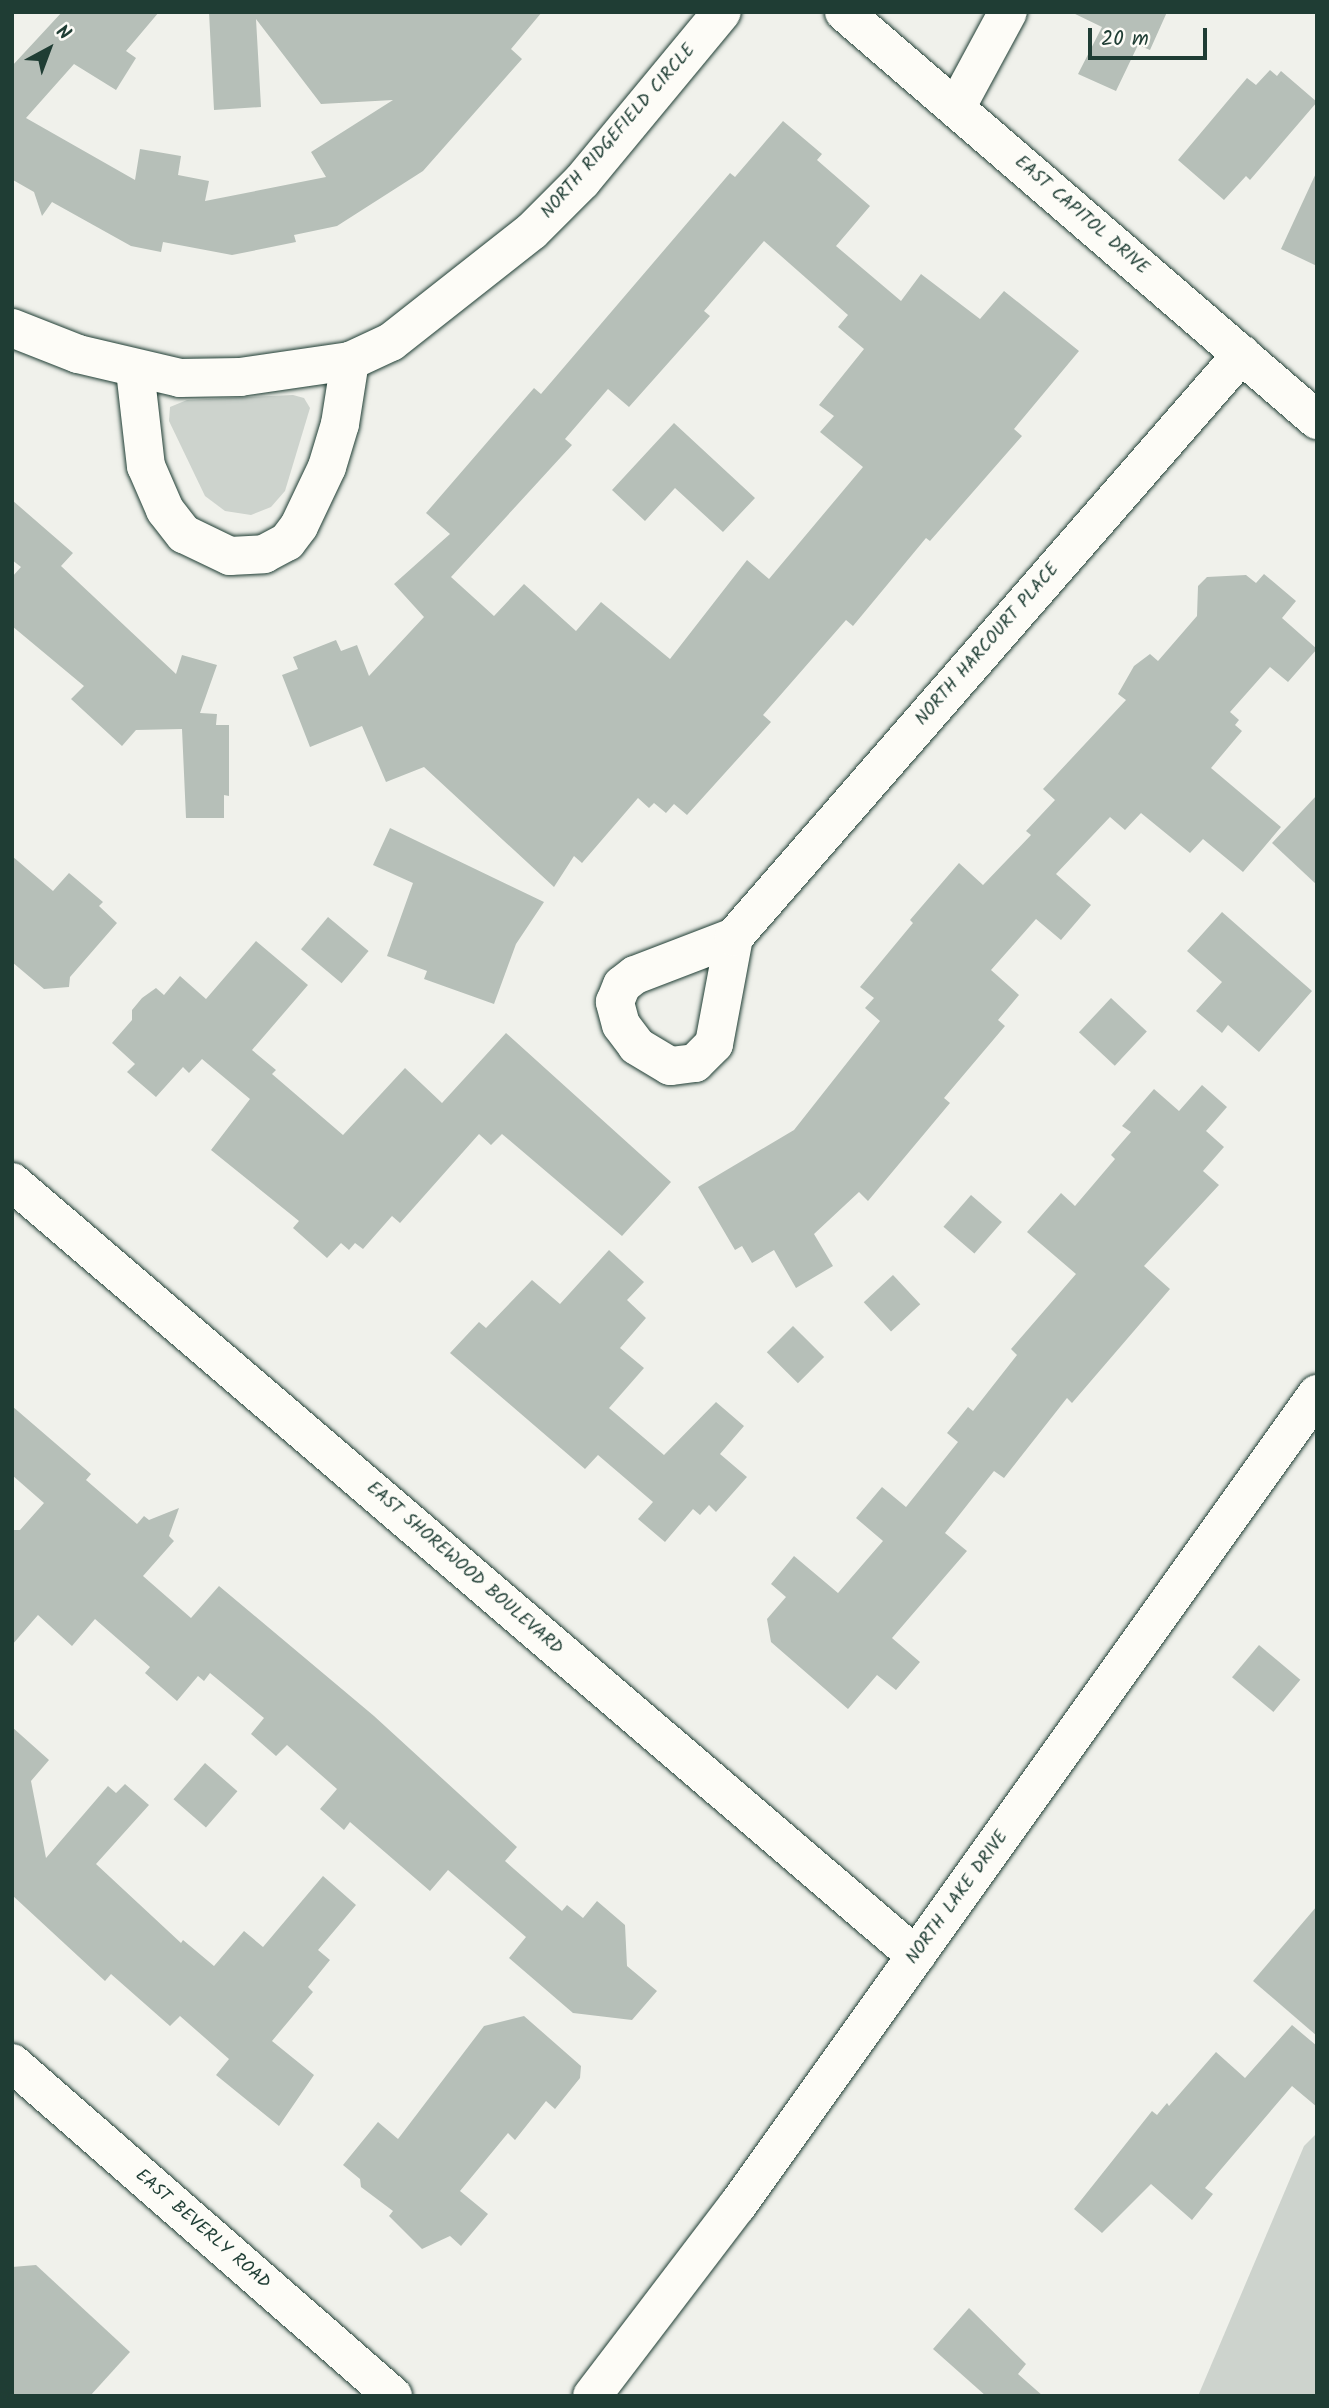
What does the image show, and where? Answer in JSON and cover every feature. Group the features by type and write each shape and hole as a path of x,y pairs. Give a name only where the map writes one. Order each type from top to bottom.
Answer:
{"street":[{"name":"NORTH RIDGEFIELD CIRCLE","path":"12,328 135,370 180,379 240,377 350,361 391,342 532,231 582,181 722,12"},
{"name":"EAST CAPITOL DRIVE","path":"844,12 1317,420"},
{"path":"956,108 1009,12"},
{"name":"NORTH HARCOURT PLACE","path":"734,937 1242,354"},
{"path":"135,370 146,466 165,510 184,534 230,556 264,554 286,542 299,526 330,457 350,361"},
{"name":"EAST SHOREWOOD BOULEVARD","path":"12,1182 916,1956"},
{"name":"NORTH LAKE DRIVE","path":"592,2396 737,2206 1317,1394"},
{"name":"EAST BEVERLY ROAD","path":"12,2063 393,2396"}],"shaded area":[{"path":"293,395 304,398 310,408 285,491 271,507 251,515 225,511 205,496 169,421 170,407 187,400"},
{"path":"1317,2133 1317,2396 1198,2396 1304,2146"}],"building":[{"path":"62,12 159,12 126,51 136,58 116,90 74,64 26,118 135,180 140,149 181,156 178,175 209,181 205,201 326,177 311,152 393,100 321,104 256,19 261,107 214,110 209,12 542,12 511,49 522,59 423,171 337,226 294,235 296,242 232,255 163,242 161,252 131,246 52,202 42,216 34,192 13,180 12,66"},
{"path":"1071,12 1167,12 1150,50 1138,45 1116,91 1078,74 1102,27"},
{"path":"1270,70 1277,76 1281,71 1317,102 1250,180 1246,176 1224,200 1178,160 1247,78 1256,85"},
{"path":"783,121 822,154 817,160 870,206 836,246 901,301 921,274 980,319 1004,291 1079,351 1014,429 1022,436 930,541 926,538 853,626 846,620 763,715 771,722 687,815 674,804 666,813 654,803 649,808 638,798 582,863 574,856 554,887 424,767 386,782 362,726 310,747 282,675 298,669 293,657 336,640 341,651 357,645 369,676 424,617 394,584 450,534 426,513 534,388 541,394 730,173 735,177","holes":["764,241 848,315 838,327 864,349 819,405 834,416 820,432 863,467 769,579 747,560 670,659 601,602 576,631 524,584 494,616 451,577 572,445 565,439 608,389 629,407 710,316 704,311"]},
{"path":"1317,171 1317,266 1281,249"},
{"path":"674,423 755,498 723,532 675,488 645,521 612,490"},
{"path":"12,500 73,553 61,566 176,674 182,655 217,665 200,713 217,714 216,725 229,725 229,796 224,795 224,818 186,818 182,729 136,730 122,746 71,699 84,686 12,626 12,577 21,567 12,560"},
{"path":"1264,574 1296,601 1282,618 1317,649 1288,682 1270,667 1230,712 1239,720 1235,725 1242,731 1211,768 1281,827 1243,872 1203,839 1190,853 1141,813 1125,830 1110,817 1056,874 1091,905 1061,940 1036,919 991,970 1019,995 998,1020 1005,1026 944,1098 950,1103 868,1201 859,1192 814,1234 833,1266 796,1288 774,1250 752,1263 742,1246 735,1250 698,1187 794,1130 880,1021 865,1008 874,998 860,987 913,923 910,920 959,863 983,885 1031,835 1026,831 1055,800 1043,789 1126,700 1118,694 1134,666 1150,654 1158,661 1197,616 1198,586 1207,577 1246,575 1256,583"},
{"path":"1317,795 1317,885 1272,843"},
{"path":"390,828 544,902 516,944 494,1004 424,979 427,971 387,956 413,883 373,865"},
{"path":"12,856 53,891 69,873 103,902 99,906 117,923 70,977 69,987 44,989 12,962"},
{"path":"1222,912 1312,991 1259,1052 1228,1025 1222,1033 1196,1011 1222,982 1187,951"},
{"path":"328,917 369,951 342,983 301,949"},
{"path":"256,941 308,985 252,1050 276,1070 272,1074 343,1135 405,1068 442,1103 506,1033 671,1182 622,1236 502,1134 491,1145 479,1134 400,1223 392,1216 363,1249 355,1243 349,1250 341,1243 327,1258 293,1228 299,1221 211,1150 250,1099 202,1059 189,1073 183,1067 156,1097 127,1072 135,1064 112,1043 132,1020 132,1010 156,988 164,995 180,976 206,999"},
{"path":"1111,998 1147,1031 1115,1066 1079,1032"},
{"path":"1202,1085 1227,1107 1206,1131 1224,1147 1203,1171 1219,1185 1144,1266 1170,1289 1072,1403 1067,1398 1004,1478 994,1471 945,1533 967,1551 892,1638 920,1662 896,1690 877,1675 848,1709 771,1642 767,1619 786,1597 771,1584 794,1556 838,1593 883,1541 856,1518 882,1487 906,1507 958,1442 947,1433 968,1407 973,1411 1017,1355 1011,1349 1076,1274 1027,1232 1061,1193 1075,1206 1115,1159 1111,1155 1131,1132 1122,1126 1154,1089 1179,1111"},
{"path":"971,1195 1002,1222 974,1254 943,1227"},
{"path":"609,1250 644,1282 627,1300 646,1318 620,1348 644,1368 609,1408 664,1455 716,1402 744,1426 720,1454 747,1477 716,1512 709,1505 700,1515 693,1509 665,1542 638,1519 653,1502 598,1455 585,1469 450,1353 479,1322 486,1328 532,1280 560,1304"},
{"path":"893,1275 920,1304 891,1332 864,1302"},
{"path":"793,1326 824,1357 798,1383 767,1352"},
{"path":"12,1406 91,1474 86,1480 137,1524 144,1516 149,1520 179,1508 169,1536 174,1541 143,1576 191,1618 219,1586 374,1716 517,1847 505,1861 562,1911 567,1905 583,1918 597,1901 625,1925 627,1966 657,1991 632,2020 573,2013 509,1958 526,1937 448,1870 430,1891 350,1822 344,1830 320,1809 337,1789 287,1745 276,1756 251,1734 264,1718 210,1673 204,1681 198,1676 177,1701 145,1673 150,1667 95,1619 72,1646 38,1615 12,1645 12,1530 20,1530 44,1503 12,1475"},
{"path":"1259,1645 1300,1680 1273,1712 1232,1677"},
{"path":"12,1727 49,1760 31,1781 46,1858 108,1786 116,1793 125,1784 149,1805 96,1864 181,1943 183,1940 214,1966 244,1931 263,1947 323,1876 356,1905 318,1950 330,1960 308,1987 313,1992 272,2041 314,2075 279,2126 216,2075 229,2059 180,2016 170,2026 111,1974 105,1981 12,1895"},
{"path":"205,1763 237,1791 206,1827 174,1799"},
{"path":"1317,1906 1317,2036 1253,1981"},
{"path":"524,2016 581,2066 580,2078 555,2109 546,2101 515,2140 508,2133 460,2191 488,2214 461,2246 450,2236 422,2249 389,2216 393,2211 361,2187 360,2179 343,2165 378,2122 398,2139 484,2026"},
{"path":"1292,2025 1317,2046 1317,2107 1292,2086 1205,2188 1213,2194 1192,2220 1151,2184 1102,2233 1074,2209 1152,2111 1157,2115 1167,2103 1169,2106 1216,2052 1245,2078"},
{"path":"36,2265 130,2352 90,2396 12,2396 12,2267"},
{"path":"969,2308 1026,2364 1018,2374 1043,2396 986,2396 933,2349"}]}
